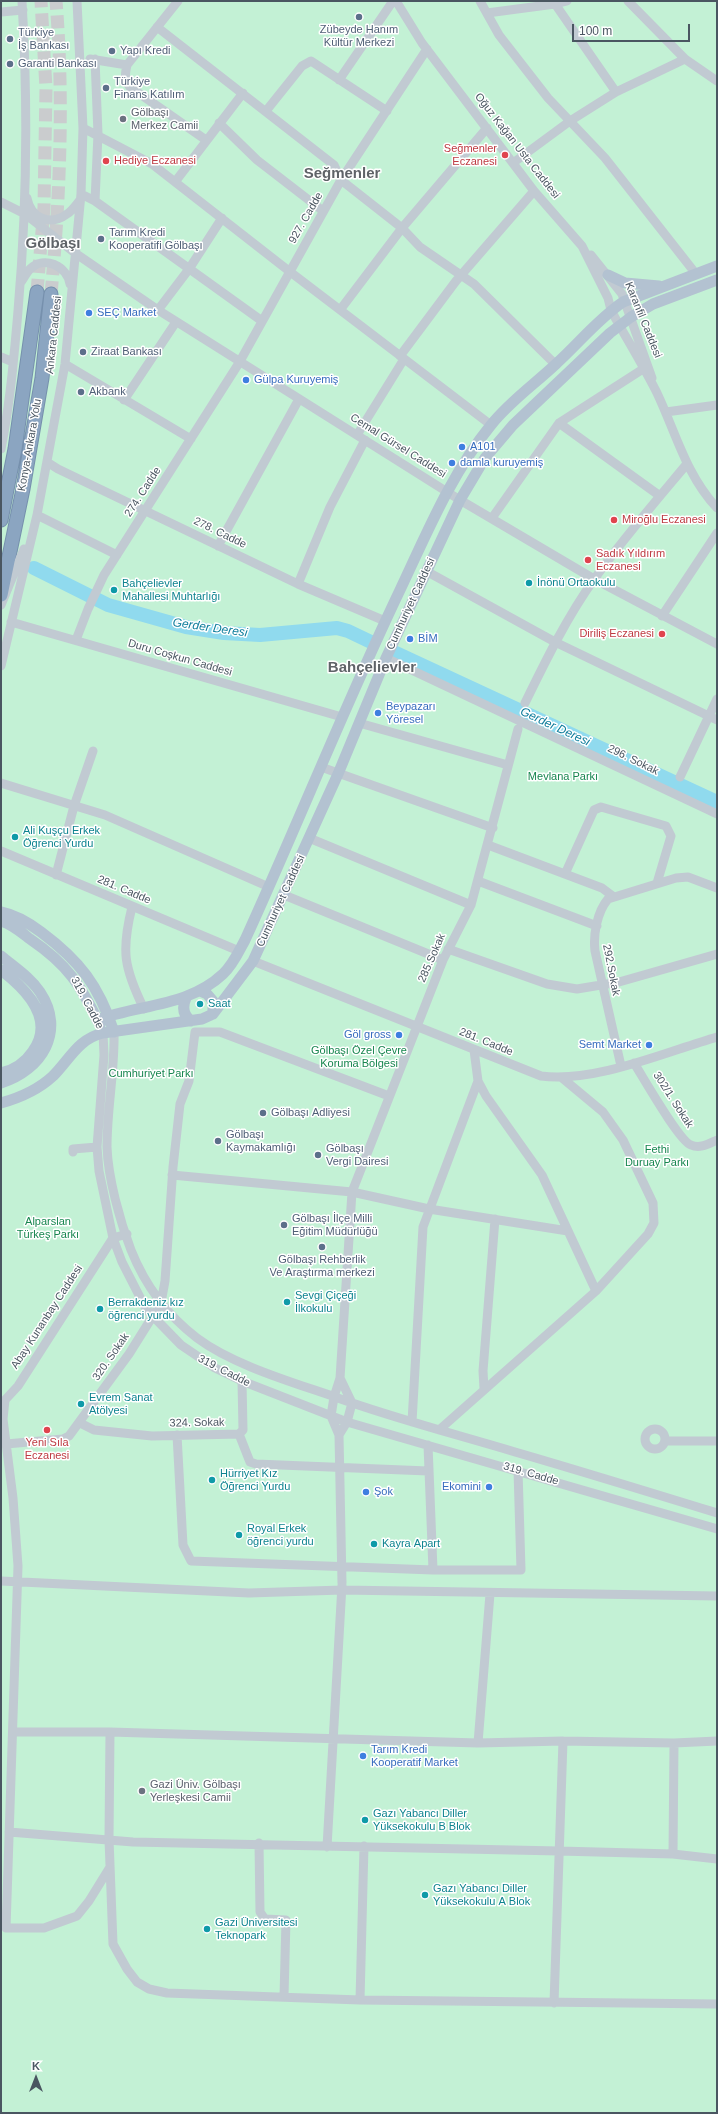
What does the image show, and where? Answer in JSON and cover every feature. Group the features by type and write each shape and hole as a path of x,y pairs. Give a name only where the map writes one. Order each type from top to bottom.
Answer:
{"highway":[{"path":"1,520 15,449 37,292"},
{"name":"Konya-Ankara Yolu","path":"1,595 23,489 41,386 51,294"}],"main road":[{"name":"Cumhuriyet Caddesi","path":"97,1020 186,998 200,992 224,973 239,951 269,887 385,621 447,491 469,454 491,425 525,389 556,365 611,310 623,302 717,266"},
{"path":"608,275 625,283 663,286"},
{"name":"Cumhuriyet Caddesi","path":"208,1016 253,961 338,774 386,658 426,571 460,500 485,458 513,425 631,317 653,304 717,280"},
{"name":"319. Cadde","path":"3,913 25,921 72,956 93,985 109,1016 109,1032"},
{"name":"319. Cadde","path":"3,913 21,932 60,961 81,987 97,1020 109,1032"},
{"path":"1,956 28,978 40,992 48,1011 51,1029 45,1050 34,1064 19,1076 1,1083"},
{"path":"1,970 18,984 30,997 38,1011 41,1025 39,1042 31,1054 15,1068 1,1073"},
{"path":"1,1103 26,1093 46,1081 78,1046 90,1037 109,1032 191,1021 208,1016 213,1001 207,994 200,992"},
{"path":"186,998 183,1008 186,1016 191,1021"}],"street":[{"name":"Ankara Caddesi","path":"1,666 36,519 64,364 80,197 83,128 81,58 76,1"},
{"path":"178,1 127,65 125,74 126,82 130,87 206,140"},
{"path":"339,80 394,1"},
{"name":"Oğuz Kağan Usta Caddesi","path":"394,1 534,191 582,246 608,298 611,310"},
{"path":"480,1 499,35 548,98 605,158 696,274"},
{"path":"487,13 568,1"},
{"path":"628,1 685,59 717,81"},
{"path":"554,3 616,92"},
{"path":"1,12 22,6 26,109 25,214 20,284 14,362 3,422 1,446"},
{"path":"157,27 334,165 341,180 402,228 420,247 474,284 556,365"},
{"name":"927. Cadde","path":"239,362 341,180 428,49"},
{"path":"81,58 127,65"},
{"path":"95,59 98,134 95,201"},
{"path":"513,163 570,121 616,92 685,59"},
{"path":"266,111 306,63 311,61 315,62 339,80 387,111"},
{"path":"175,182 243,93"},
{"path":"219,123 257,160 323,211"},
{"path":"83,128 98,134 152,164 289,271 491,425"},
{"path":"340,310 402,228 487,128"},
{"path":"25,181 27,200 30,208 42,219 54,220 62,218 69,213 80,197 95,201 262,321"},
{"path":"298,584 361,438 402,358 462,275 534,191"},
{"name":"Cemal Gürsel Caddesi","path":"1,202 25,214 75,253 176,322 460,500 594,579 717,644"},
{"path":"158,310 189,269 222,218"},
{"name":"Karanfil Caddesi","path":"582,246 608,275 622,294 623,302 631,317 656,391"},
{"path":"20,284 29,270 35,266 52,264 66,271 69,276 71,289"},
{"name":"Karanfil Caddesi","path":"611,310 656,391 666,412 686,465 701,489 717,508"},
{"path":"124,400 176,322"},
{"path":"1,357 14,362"},
{"name":"274. Cadde","path":"76,640 93,598 117,555 239,362"},
{"path":"64,364 191,439"},
{"path":"492,518 559,423 643,370"},
{"path":"218,546 299,399"},
{"path":"666,412 717,405"},
{"path":"559,423 660,496"},
{"name":"278. Cadde","path":"47,462 58,469 298,584 385,621"},
{"path":"525,703 555,642 594,579 686,465"},
{"path":"1,605 36,519 117,555"},
{"path":"662,616 717,533"},
{"path":"426,571 555,642 717,720"},
{"name":"Duru Coşkun Caddesi","path":"11,622 342,717"},
{"name":"296. Sokak","path":"386,658 717,814"},
{"path":"680,777 717,699"},
{"path":"359,723 508,766"},
{"name":"285.Sokak","path":"331,1416 334,1397 340,1378 352,1192 443,960 471,905 493,828 518,729"},
{"path":"56,875 74,806 93,751"},
{"path":"321,767 493,828"},
{"path":"1,783 105,815 269,887"},
{"path":"565,874 594,810 601,807 666,826 669,829 671,836 657,883"},
{"path":"309,838 471,905"},
{"path":"488,845 602,888 614,897"},
{"name":"281. Cadde","path":"1,851 239,951"},
{"name":"292.Sokak","path":"621,1066 601,985 593,939 602,905 608,899 676,878 688,877 717,888"},
{"path":"478,881 597,926"},
{"path":"284,895 443,960"},
{"path":"132,907 125,942 126,964 135,991 144,1009"},
{"path":"448,948 547,984 577,989 619,982 717,954"},
{"name":"281. Cadde","path":"253,961 541,1076 561,1077 580,1075 621,1066 717,1037"},
{"path":"207,1032 208,1016"},
{"name":"319. Cadde","path":"109,1032 104,1055 97,1147 99,1171 114,1238 132,1284 152,1317 194,1355 215,1368 242,1381 347,1422 522,1471 717,1529"},
{"name":"319. Cadde","path":"109,1032 114,1056 107,1149 114,1189 126,1234 143,1275 161,1303 178,1322 198,1339 217,1350 269,1373 334,1397 412,1422 717,1513"},
{"path":"161,1303 165,1281 172,1175 180,1104 189,1081 195,1032 220,1032 389,1096"},
{"path":"474,1050 478,1081 486,1096 542,1175 596,1291"},
{"name":"302/1. Sokak","path":"634,1063 677,1130 689,1145 699,1148 717,1140"},
{"path":"439,1430 484,1388 596,1291 648,1234 654,1223 653,1203 623,1140 603,1112 561,1077"},
{"path":"412,1422 423,1227 478,1081"},
{"path":"73,1152 73,1149 97,1147"},
{"path":"172,1175 352,1192 429,1209 568,1231"},
{"path":"484,1388 483,1371 494,1219"},
{"path":"114,1238 126,1234"},
{"name":"Abay Kunanbay Caddesi","path":"110,1867 89,1901 77,1916 44,1928 6,1928 18,1566 13,1498 3,1419 5,1400 18,1386 114,1238"},
{"name":"320. Sokak","path":"6,1444 63,1439 69,1436 80,1423 161,1303"},
{"path":"339,1435 347,1422 352,1403 340,1378"},
{"name":"324. Sokak","path":"80,1423 94,1430 152,1436 240,1434 243,1430 242,1381"},
{"path":"327,1847 342,1587 339,1435 331,1416"},
{"path":"240,1434 250,1462 256,1464 339,1469 428,1471"},
{"path":"177,1435 182,1545 191,1561 433,1570 521,1570 523,1454"},
{"path":"665,1440 717,1441"},
{"path":"428,1445 433,1570"},
{"path":"1,1580 249,1593 342,1587 490,1594 717,1596"},
{"path":"478,1743 490,1594"},
{"path":"13,1732 110,1732 478,1743 563,1741 674,1743 717,1741"},
{"path":"110,1732 109,1839 113,1944 127,1969 137,1982 149,1989 167,1993 284,1996 360,2000 717,2004"},
{"path":"554,2003 563,1741"},
{"path":"672,1854 674,1743"},
{"path":"8,1832 133,1842 259,1843 327,1847 364,1846 672,1854 717,1859"},
{"path":"259,1843 260,1912 265,1919 286,1920 284,1996"},
{"path":"360,2000 364,1846"}],"green space":[{"name":"Gölbaşı Özel Çevre Koruma Bölgesi","path":"1,1 717,1 717,2113 1,2113"}],"waterway":[{"name":"Gerder Deresi","path":"34,568 108,605 186,627 224,633 260,635 337,628 348,631 371,642"},
{"name":"Gerder Deresi","path":"394,652 717,802"}],"tunnel":[{"path":"37,292 44,207 46,88 41,1"},
{"path":"51,294 57,221 60,148 60,74 56,1"}],"place":[{"name":"Zübeyde Hanım Kültür Merkezi","path":"359,17"},
{"name":"Türkiye İş Bankası","path":"10,39"},
{"name":"Yapı Kredi","path":"112,51"},
{"name":"Garanti Bankası","path":"10,64"},
{"name":"Türkiye Finans Katılım","path":"106,88"},
{"name":"Gölbaşı Merkez Camii","path":"123,119"},
{"name":"Seğmenler Eczanesi","path":"505,155"},
{"name":"Hediye Eczanesi","path":"106,161"},
{"name":"Tarım Kredi Kooperatifi Gölbaşı","path":"101,239"},
{"name":"SEÇ Market","path":"89,313"},
{"name":"Ziraat Bankası","path":"83,352"},
{"name":"Gülpa Kuruyemiş","path":"246,380"},
{"name":"Akbank","path":"81,392"},
{"name":"A101","path":"462,447"},
{"name":"damla kuruyemiş","path":"452,463"},
{"name":"Miroğlu Eczanesi","path":"614,520"},
{"name":"Sadık Yıldırım Eczanesi","path":"588,560"},
{"name":"İnönü Ortaokulu","path":"529,583"},
{"name":"Bahçelievler Mahallesi Muhtarlığı","path":"114,590"},
{"name":"Diriliş Eczanesi","path":"662,634"},
{"name":"BİM","path":"410,639"},
{"name":"Beypazarı Yöresel","path":"378,713"},
{"name":"Ali Kuşçu Erkek Öğrenci Yurdu","path":"15,837"},
{"name":"Saat","path":"200,1004"},
{"name":"Göl gross","path":"399,1035"},
{"name":"Semt Market","path":"649,1045"},
{"name":"Gölbaşı Adliyesi","path":"263,1113"},
{"name":"Gölbaşı Kaymakamlığı","path":"218,1141"},
{"name":"Gölbaşı Vergi Dairesi","path":"318,1155"},
{"name":"Gölbaşı İlçe Milli Eğitim Müdürlüğü","path":"284,1225"},
{"name":"Gölbaşı Rehberlik Ve Araştırma merkezi","path":"322,1247"},
{"name":"Sevgi Çiçeği İlkokulu","path":"287,1302"},
{"name":"Berrakdeniz kız öğrenci yurdu","path":"100,1309"},
{"name":"Evrem Sanat Atölyesi","path":"81,1404"},
{"name":"Yeni Sıla Eczanesi","path":"47,1430"},
{"name":"Hürriyet Kız Öğrenci Yurdu","path":"212,1480"},
{"name":"Ekomini","path":"489,1487"},
{"name":"Şok","path":"366,1492"},
{"name":"Royal Erkek öğrenci yurdu","path":"239,1535"},
{"name":"Kayra Apart","path":"374,1544"},
{"name":"Tarım Kredi Kooperatif Market","path":"363,1756"},
{"name":"Gazi Üniv. Gölbaşı Yerleşkesi Camii","path":"142,1791"},
{"name":"Gazı Yabancı Diller Yüksekokulu B Blok","path":"365,1820"},
{"name":"Gazı Yabancı Diller Yüksekokulu A Blok","path":"425,1895"},
{"name":"Gazi Üniversitesi Teknopark","path":"207,1929"}],"district":[{"name":"Seğmenler","path":"342,174"},
{"name":"Gölbaşı","path":"53,244"},
{"name":"Bahçelievler","path":"372,668"}],"park label":[{"name":"Mevlana Parkı","path":"563,777"},
{"name":"Cumhuriyet Parkı","path":"151,1074"},
{"name":"Fethi Duruay Parkı","path":"657,1156"},
{"name":"Alparslan Türkeş Parkı","path":"48,1228"}]}
